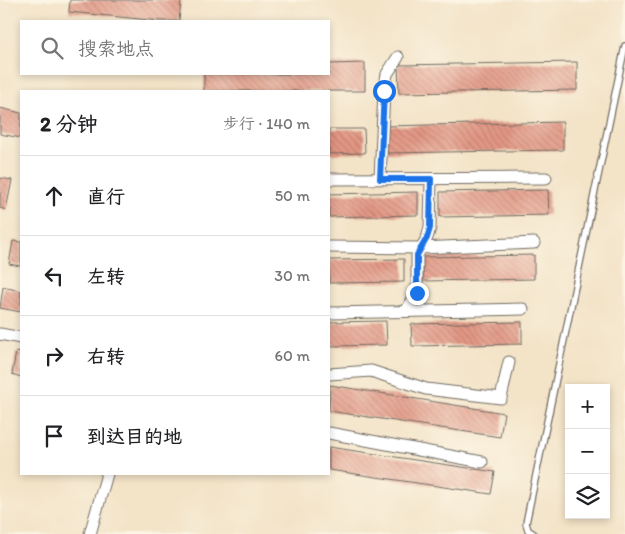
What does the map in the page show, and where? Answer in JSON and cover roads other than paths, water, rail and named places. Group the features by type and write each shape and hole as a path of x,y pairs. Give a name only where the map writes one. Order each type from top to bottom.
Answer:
{"street":[{"path":"380,179 384,91 387,74 398,57"},
{"path":"330,179 546,178"},
{"path":"406,311 417,293 417,255 427,238 430,228 431,179"},
{"path":"330,247 421,248 534,243"},
{"path":"330,313 524,308"},
{"path":"0,334 20,338"},
{"path":"330,374 370,371 426,389 500,398 509,362"},
{"path":"330,433 482,462"},
{"path":"90,534 107,475"}],"lane":[{"path":"534,534 528,530 526,523 625,46"}]}
